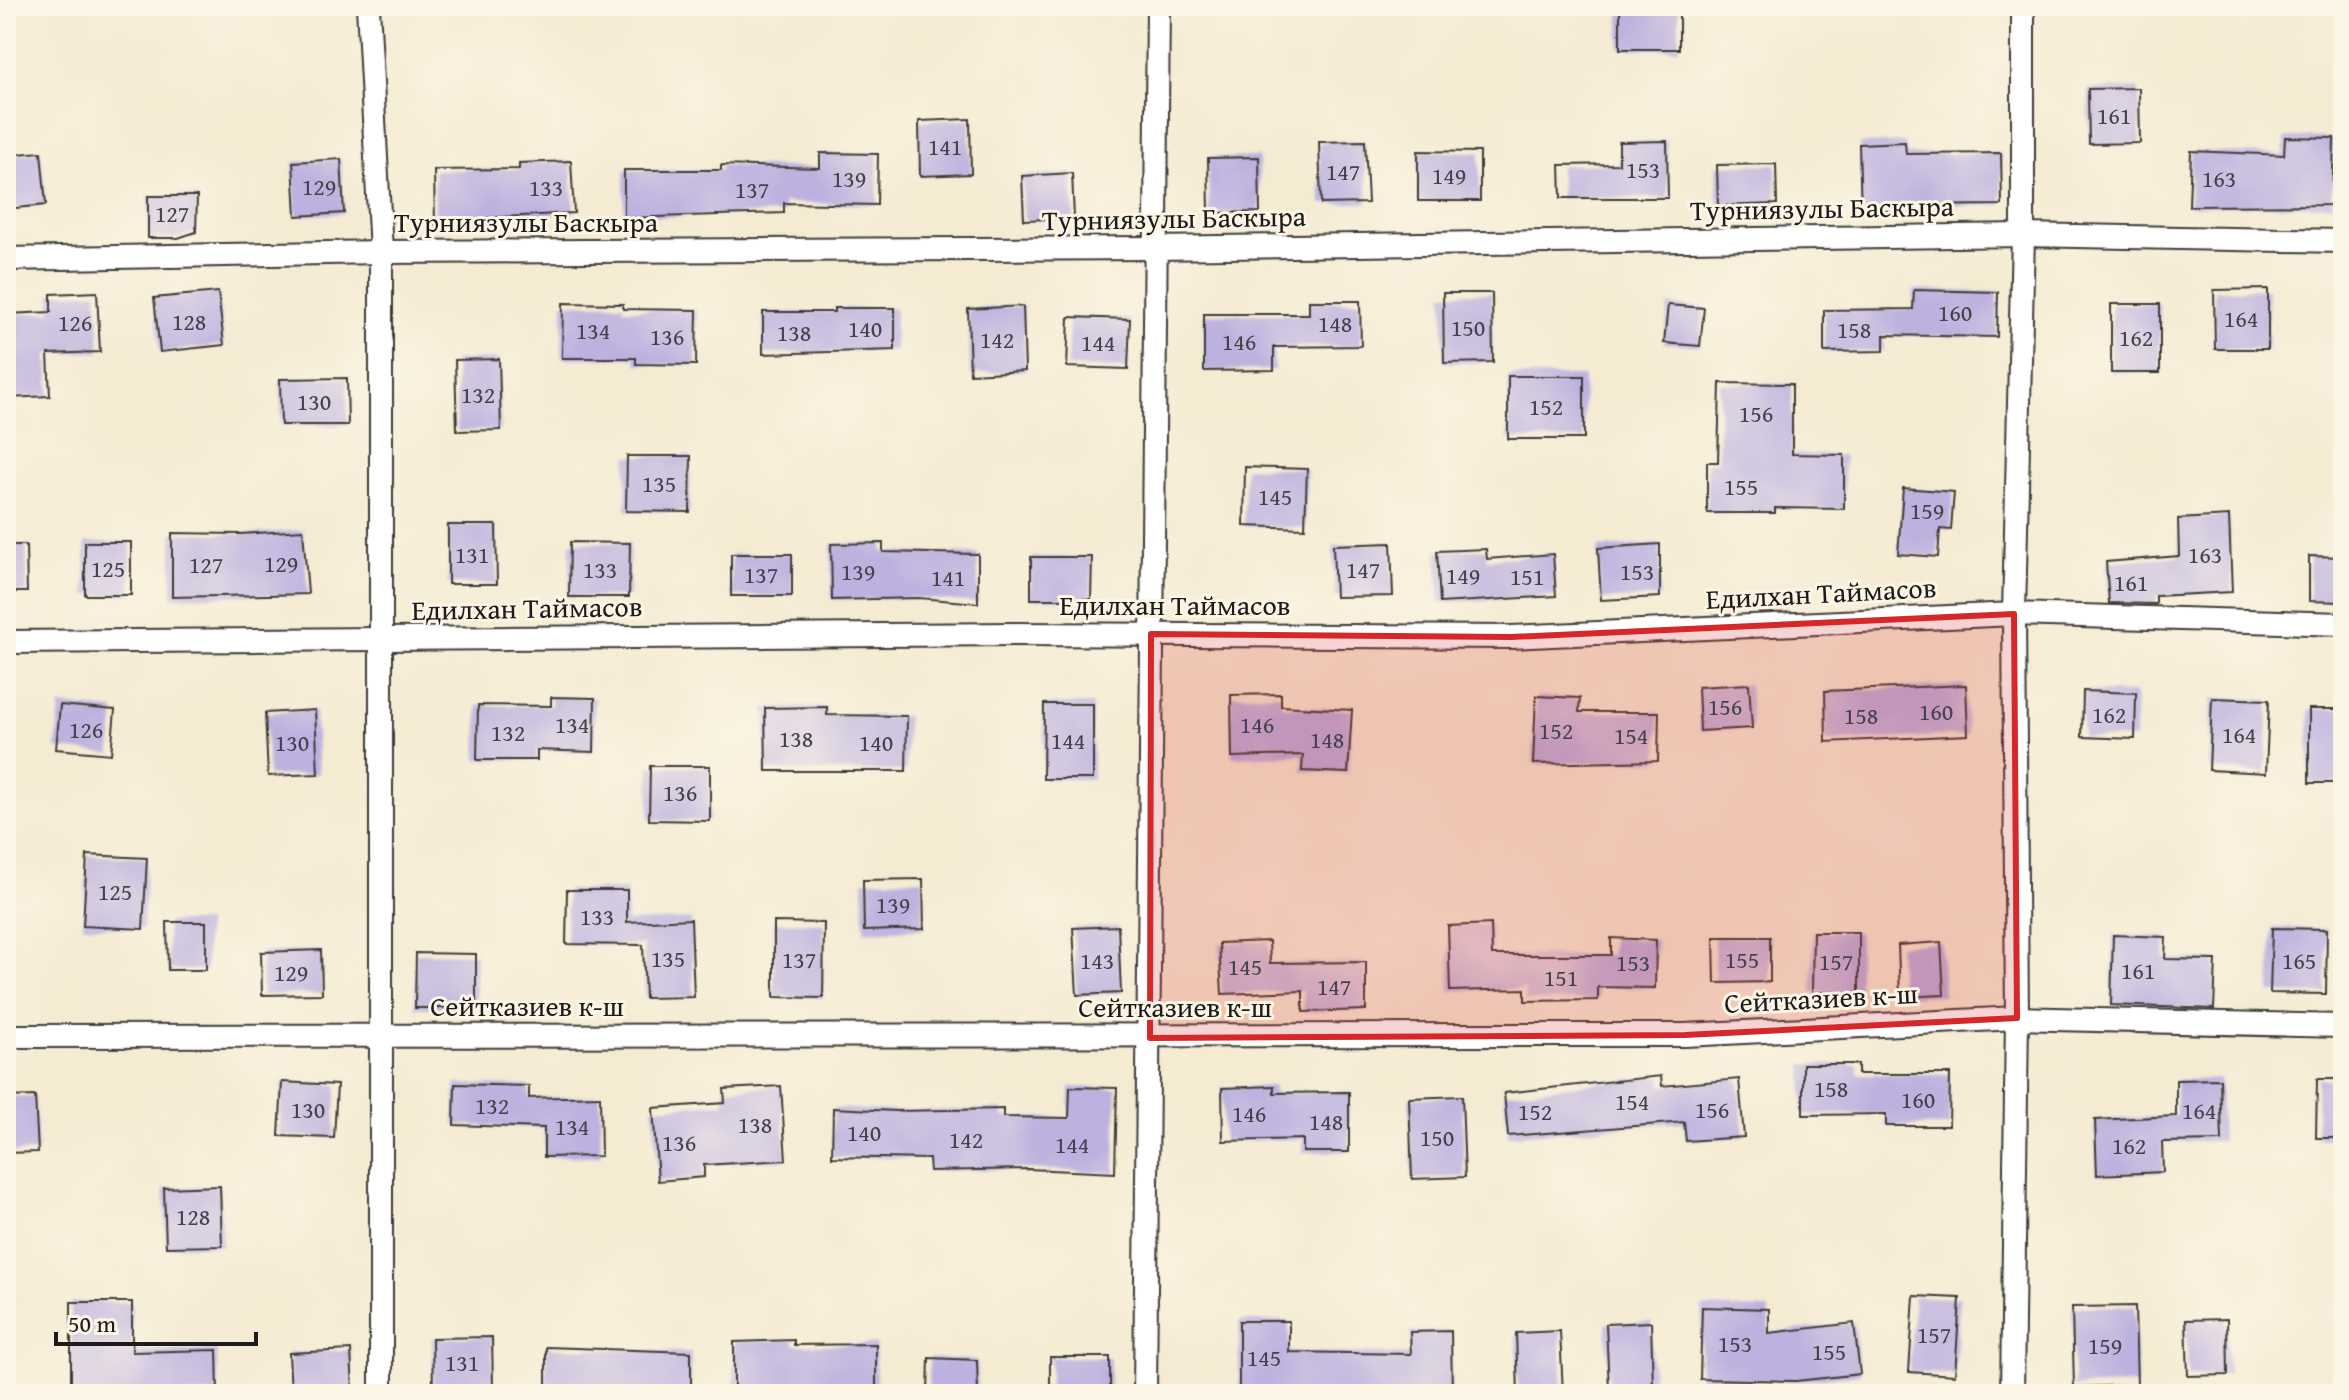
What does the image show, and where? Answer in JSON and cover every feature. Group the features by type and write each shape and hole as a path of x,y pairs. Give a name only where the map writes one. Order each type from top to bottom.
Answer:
{"street":[{"path":"368,6 381,252 381,1394"},
{"path":"1145,1394 1158,6"},
{"path":"2012,1394 2017,1018 2014,614 2023,235 2023,6"},
{"name":"Турниязулы Баскыра","path":"6,259 381,252 1156,248 2023,235 2343,241"},
{"name":"Едилхан Таймасов","path":"6,642 1151,634 1511,637 2014,614 2343,624"},
{"name":"Сейтказиев к-ш","path":"6,1036 1150,1038 1685,1035 2017,1018 2343,1026"}],"highlighted area":[{"path":"2014,614 2017,1018 1685,1035 1150,1038 1151,634 1511,637"}],"building":[{"path":"1620,6 1679,6 1679,49 1620,49"},
{"path":"2139,88 2140,143 2089,144 2088,89"},
{"path":"970,119 971,174 920,176 919,121"},
{"path":"2285,137 2334,138 2332,205 2189,206 2191,151 2284,155"},
{"path":"1365,141 1368,203 1321,204 1319,142"},
{"path":"1667,141 1668,198 1561,198 1560,165 1619,164 1619,142"},
{"path":"1905,142 1906,154 2001,153 2002,205 1908,206 1908,210 1861,212 1859,144"},
{"path":"1418,151 1480,152 1480,201 1418,201"},
{"path":"41,152 46,205 6,209 6,155"},
{"path":"820,153 878,154 877,205 784,203 784,213 624,218 624,170 721,170 721,165 820,168"},
{"path":"1259,157 1260,212 1209,213 1208,158"},
{"path":"341,159 344,213 296,216 293,162"},
{"path":"571,161 574,213 486,218 486,224 435,225 434,170 519,169 519,163"},
{"path":"1776,164 1777,204 1718,206 1717,165"},
{"path":"1072,173 1074,218 1024,220 1022,176"},
{"path":"148,196 197,196 196,232 178,238 148,238"},
{"path":"2268,289 2268,349 2215,349 2214,290"},
{"path":"1914,290 1998,292 1997,337 1884,335 1884,351 1824,352 1824,310 1913,309"},
{"path":"97,292 100,352 48,354 50,396 7,398 6,314 51,312 51,294"},
{"path":"218,292 224,345 160,352 154,298"},
{"path":"1443,293 1492,293 1493,362 1444,363"},
{"path":"1309,301 1360,301 1361,346 1274,347 1274,370 1204,371 1204,314 1309,314"},
{"path":"563,303 623,304 623,309 697,310 696,365 636,364 636,358 562,358"},
{"path":"2111,304 2160,304 2160,373 2111,373"},
{"path":"1668,305 1704,308 1700,346 1664,343"},
{"path":"1023,306 1025,371 970,374 968,309"},
{"path":"834,308 895,308 895,350 763,354 763,312 834,312"},
{"path":"1069,317 1130,319 1128,369 1067,367"},
{"path":"499,359 501,430 457,431 455,360"},
{"path":"1508,376 1584,376 1584,439 1508,439"},
{"path":"347,378 348,425 281,425 280,379"},
{"path":"1720,383 1792,384 1792,454 1844,455 1844,509 1775,508 1775,513 1707,513 1707,462 1718,462"},
{"path":"627,456 691,456 690,512 626,511"},
{"path":"1245,467 1307,469 1305,528 1244,526"},
{"path":"1903,488 1954,492 1951,530 1940,529 1938,557 1898,554"},
{"path":"2229,516 2232,592 2156,596 2156,604 2109,603 2106,562 2179,556 2178,519"},
{"path":"448,525 496,525 497,584 448,584"},
{"path":"303,530 308,594 172,597 172,533 240,534"},
{"path":"85,542 131,542 131,595 85,595"},
{"path":"570,542 630,543 629,597 569,597"},
{"path":"883,543 883,552 978,554 978,603 918,598 832,600 831,544"},
{"path":"1391,543 1393,596 1335,597 1333,545"},
{"path":"1660,544 1660,597 1601,600 1598,548"},
{"path":"6,545 26,545 27,592 6,592"},
{"path":"1486,549 1487,559 1553,554 1556,596 1440,603 1437,551"},
{"path":"731,554 792,554 792,596 731,596"},
{"path":"2309,556 2343,557 2343,602 2309,601"},
{"path":"1031,557 1092,557 1091,599 1031,599"},
{"path":"1749,684 1752,728 1700,731 1698,687"},
{"path":"1966,685 1968,735 1826,742 1825,691"},
{"path":"2083,691 2136,693 2135,739 2082,737"},
{"path":"1281,694 1281,706 1352,710 1348,773 1302,771 1303,755 1232,757 1231,695"},
{"path":"1536,696 1580,698 1579,712 1659,712 1658,761 1533,764"},
{"path":"551,697 595,698 594,752 537,750 537,760 477,760 478,705 551,706"},
{"path":"2212,698 2269,700 2266,773 2209,770"},
{"path":"1044,704 1093,704 1093,779 1043,779"},
{"path":"60,705 115,710 111,754 56,749"},
{"path":"827,707 827,715 907,716 906,771 766,771 765,708"},
{"path":"2309,709 2343,709 2343,783 2309,783"},
{"path":"315,710 318,774 268,776 265,713"},
{"path":"650,766 710,766 710,821 649,820"},
{"path":"87,855 147,858 143,929 83,926"},
{"path":"923,879 924,929 864,931 863,880"},
{"path":"567,890 627,890 627,922 691,919 694,997 645,998 643,945 566,944"},
{"path":"167,922 206,922 206,970 168,970"},
{"path":"774,922 824,923 823,998 774,997"},
{"path":"1491,924 1492,955 1611,955 1611,938 1656,940 1655,988 1598,987 1598,1000 1525,1001 1525,989 1450,991 1448,926"},
{"path":"1118,926 1121,993 1077,995 1073,928"},
{"path":"2272,928 2327,929 2326,994 2270,993"},
{"path":"1813,932 1859,932 1859,993 1812,992"},
{"path":"2113,935 2166,937 2165,959 2216,960 2214,1009 2111,1005"},
{"path":"1714,937 1770,937 1770,982 1715,983"},
{"path":"1269,941 1270,963 1366,962 1366,1010 1303,1012 1303,991 1222,994 1219,943"},
{"path":"1941,942 1944,995 1900,997 1898,945"},
{"path":"321,950 322,994 262,995 261,952"},
{"path":"416,953 476,954 476,1008 415,1008"},
{"path":"1803,1064 1858,1064 1858,1074 1950,1074 1949,1126 1886,1126 1886,1114 1803,1115"},
{"path":"1661,1076 1662,1086 1739,1079 1744,1137 1686,1141 1684,1122 1508,1136 1504,1093"},
{"path":"2220,1079 2222,1141 2162,1142 2163,1172 2097,1175 2095,1120 2176,1116 2176,1080"},
{"path":"2317,1079 2343,1079 2343,1138 2316,1138"},
{"path":"282,1082 337,1085 334,1138 279,1136"},
{"path":"455,1084 529,1086 529,1098 600,1096 601,1156 544,1157 544,1128 454,1125"},
{"path":"781,1086 786,1160 704,1165 704,1177 658,1181 653,1108 725,1103 724,1089"},
{"path":"1274,1086 1274,1093 1349,1092 1349,1152 1303,1152 1303,1139 1223,1141 1222,1088"},
{"path":"1070,1087 1117,1088 1115,1173 1028,1169 930,1171 929,1159 832,1157 833,1108 896,1111 1003,1109 1003,1117 1069,1118"},
{"path":"35,1096 38,1152 6,1153 6,1097"},
{"path":"1462,1096 1465,1177 1412,1179 1409,1098"},
{"path":"220,1186 222,1246 166,1247 164,1188"},
{"path":"1914,1296 1960,1298 1955,1375 1909,1372"},
{"path":"71,1302 132,1302 132,1352 217,1350 218,1394 71,1394"},
{"path":"2135,1306 2137,1385 2074,1387 2072,1307"},
{"path":"1702,1307 1769,1309 1769,1333 1854,1323 1860,1374 1796,1381 1700,1379"},
{"path":"2227,1319 2228,1375 2188,1376 2186,1320"},
{"path":"1239,1321 1289,1321 1289,1352 1411,1354 1410,1332 1451,1331 1452,1394 1239,1394"},
{"path":"1651,1322 1653,1387 1609,1389 1606,1324"},
{"path":"1560,1331 1563,1394 1518,1394 1516,1333"},
{"path":"492,1337 493,1388 433,1389 432,1338"},
{"path":"794,1340 794,1345 876,1344 876,1394 734,1392 734,1342"},
{"path":"546,1347 691,1352 691,1394 546,1394"},
{"path":"351,1350 353,1394 291,1394 289,1353"},
{"path":"1050,1357 1110,1357 1110,1394 1050,1394"},
{"path":"929,1358 977,1360 978,1394 928,1394"}]}
